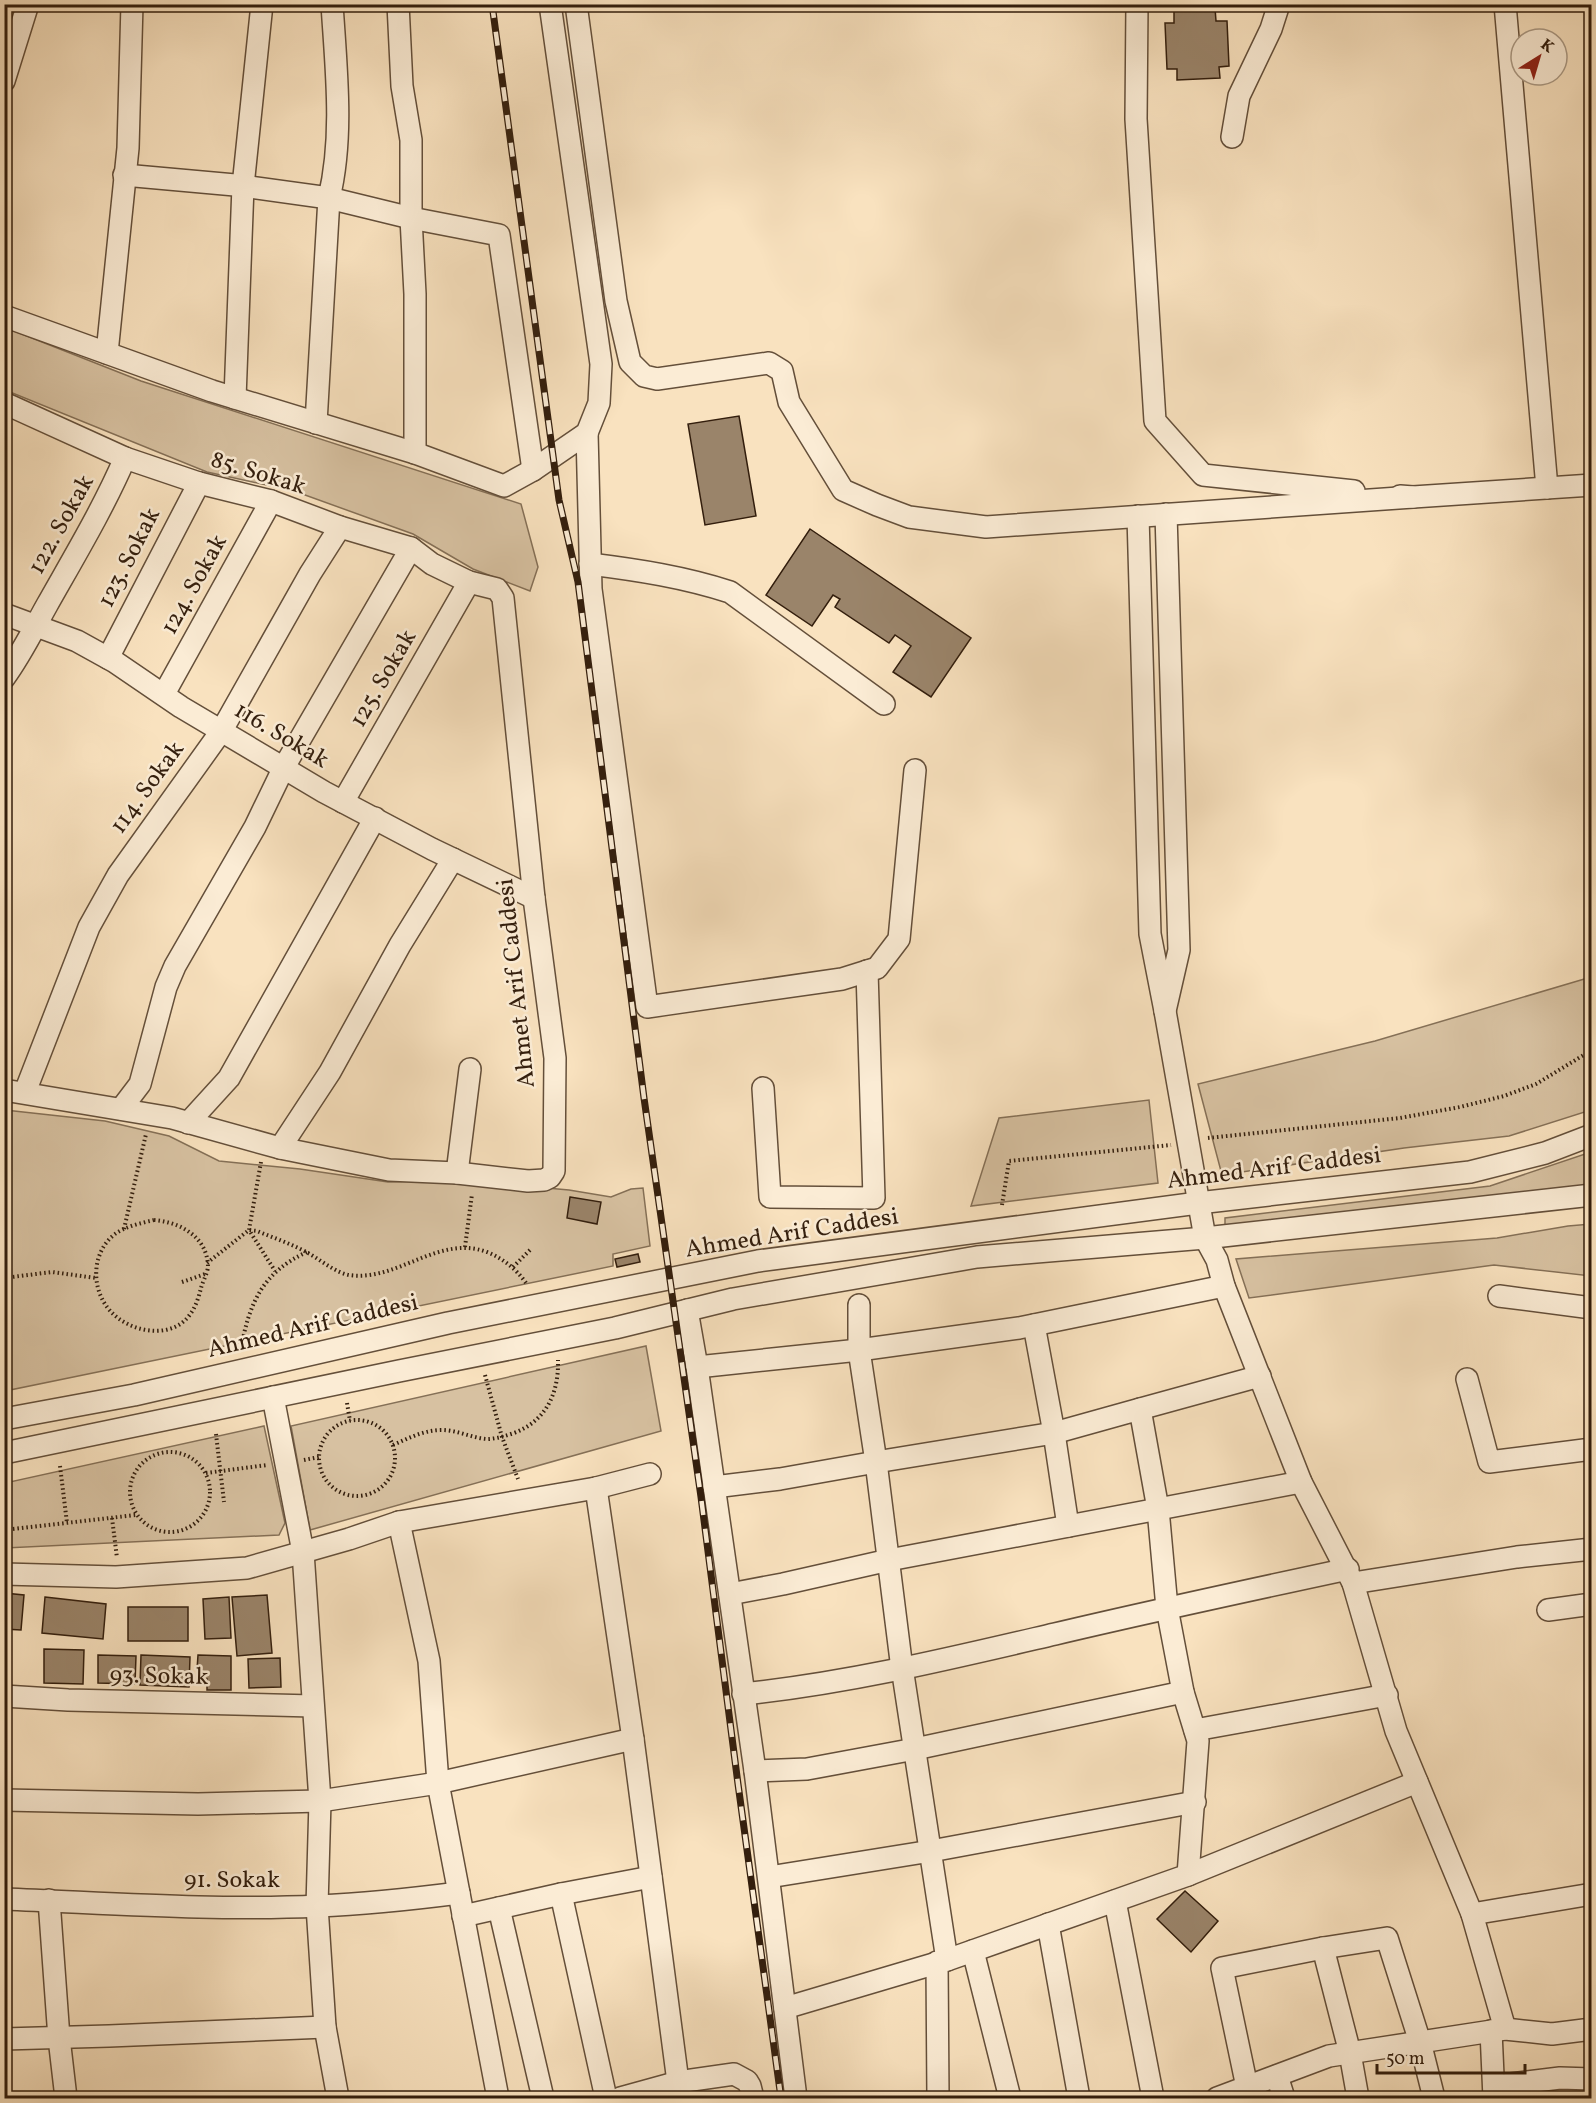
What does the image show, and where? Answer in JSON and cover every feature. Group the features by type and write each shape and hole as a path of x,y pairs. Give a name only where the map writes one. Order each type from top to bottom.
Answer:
{"street":[{"path":"4,81 28,4"},
{"path":"107,353 128,148 132,4"},
{"path":"235,398 243,186 262,4"},
{"path":"316,423 329,198 334,177 337,126 332,4"},
{"path":"398,4 402,86 411,140 411,218 415,294 415,453"},
{"path":"550,4 601,364 599,403 587,432 591,589 647,1007 842,979 877,968 899,939 915,770"},
{"path":"576,4 616,302 630,362 644,376 657,379 770,363 782,371 789,402 843,490 877,506 909,517 986,527 1592,485"},
{"path":"1137,4 1136,119 1155,421 1203,475 1413,497"},
{"path":"1232,137 1239,96 1271,29 1279,4"},
{"path":"1505,4 1547,488"},
{"path":"124,175 243,186 329,198 411,218 499,235 533,470"},
{"path":"4,315 235,398 415,453 504,486 533,470 587,432"},
{"name":"85. Sokak","path":"4,403 125,458 199,483 271,501 339,527 411,548 432,564 469,582 497,589"},
{"name":"122. Sokak","path":"4,678 19,657 106,502 125,458"},
{"name":"123. Sokak","path":"108,658 199,483"},
{"name":"124. Sokak","path":"164,694 271,501"},
{"path":"1165,1011 1179,950 1166,514"},
{"path":"1138,516 1150,934 1205,1238 1217,1260 1224,1286 1301,1482 1350,1576 1396,1731 1472,1914 1498,2030 1494,2092 1560,2078 1592,2079"},
{"name":"114. Sokak","path":"15,1091 89,927 118,874 222,730 339,527"},
{"path":"121,1109 140,1084 166,987 175,966 255,827 284,767 411,548"},
{"path":"590,564 648,571 730,592 884,704"},
{"name":"125. Sokak","path":"343,802 469,582"},
{"name":"Ahmet Arif Caddesi","path":"15,1091 172,1118 272,1146 389,1170 465,1173 528,1181 544,1180 550,1177 554,1171 555,1058 534,898 503,598 497,589"},
{"name":"116. Sokak","path":"4,614 77,641 343,802 534,898"},
{"path":"188,1123 229,1078 375,819"},
{"path":"272,1146 330,1072 400,945 453,859"},
{"path":"763,1088 770,1197 874,1198 867,971"},
{"path":"465,1173 470,1069"},
{"name":"Ahmed Arif Caddesi","path":"4,1419 135,1395 448,1323 758,1261 1198,1203 1470,1172 1545,1153 1592,1136"},
{"path":"4,1453 615,1328 733,1299 977,1257 1205,1238 1592,1195"},
{"path":"697,1367 859,1350 1034,1325 1224,1286"},
{"path":"1498,1296 1592,1308"},
{"path":"859,1305 859,1350 903,1669 931,1851 942,1961 938,2098"},
{"path":"687,1311 755,1771 796,2098"},
{"path":"1034,1325 1068,1526"},
{"path":"714,1487 780,1479 1054,1433 1260,1376"},
{"path":"1467,1379 1489,1462 1592,1449"},
{"path":"273,1397 303,1552 320,1801 317,1906 325,2027 338,2098"},
{"path":"1140,1409 1158,1509 1167,1608 1183,1692 1198,1741 1188,1875"},
{"path":"4,1574 116,1577 247,1568 399,1522 596,1488 650,1474"},
{"path":"730,1594 889,1560 1301,1482"},
{"path":"596,1488 633,1739 678,2082"},
{"path":"399,1522 429,1660 438,1783 498,2098"},
{"path":"743,1694 797,1688 903,1669 1167,1608 1350,1576 1592,1549"},
{"path":"1548,1610 1592,1604"},
{"path":"755,1771 807,1769 915,1749 1183,1692"},
{"path":"1195,1730 1387,1695"},
{"name":"93. Sokak","path":"4,1696 68,1700 313,1706"},
{"path":"4,1800 198,1804 320,1801 438,1783 633,1739"},
{"path":"785,2008 973,1951 1188,1875 1417,1782"},
{"path":"769,1876 931,1851 1195,1802"},
{"path":"463,1917 561,1894 651,1877"},
{"name":"91. Sokak","path":"4,1899 178,1906 317,1906 393,1901 459,1893"},
{"path":"561,1894 606,2098"},
{"path":"1472,1914 1592,1894"},
{"path":"50,1900 59,2038 66,2098"},
{"path":"1115,1901 1153,2098"},
{"path":"499,1908 543,2098"},
{"path":"1048,1924 1079,2098"},
{"path":"1247,2087 1222,1968 1387,1938 1420,2042 1434,2098"},
{"path":"1323,1948 1350,2053 1358,2098"},
{"path":"973,1951 1010,2098"},
{"path":"4,2039 325,2027"},
{"path":"1217,2098 1329,2056 1498,2030 1552,2034 1592,2029"},
{"path":"620,2098 678,2082 734,2074 747,2081 753,2098"},
{"path":"1277,2076 1284,2098"}],"path":[{"path":"1002,1205 1009,1161 1400,1118 1460,1107 1504,1096 1536,1084 1592,1050"},
{"path":"124,1230 150,1114"},
{"path":"207,1263 249,1230 272,1146"},
{"path":"465,1173 465,1247"},
{"path":"154,1220 171,1221 189,1231 199,1240 207,1263 206,1274 192,1312 176,1328 161,1331 143,1330 117,1317 105,1305 96,1278 96,1267 106,1243 117,1233 154,1220"},
{"path":"249,1230 257,1231 307,1252 348,1275 381,1272 442,1250 465,1247 490,1253 513,1267 526,1283"},
{"path":"249,1230 275,1271"},
{"path":"513,1267 531,1249"},
{"path":"241,1349 244,1332 255,1303 269,1277 280,1266 307,1252"},
{"path":"4,1278 52,1272 96,1278"},
{"path":"182,1282 206,1274"},
{"path":"393,1445 429,1431 443,1430 487,1439 502,1437 525,1429 539,1418 554,1394 559,1377 558,1360"},
{"path":"485,1375 502,1437 518,1479"},
{"path":"347,1403 350,1420"},
{"path":"350,1420 367,1421 378,1426 393,1445 396,1458 387,1482 377,1490 365,1495 352,1496 340,1492 329,1484 322,1473 319,1461 324,1438 332,1428 350,1420"},
{"path":"216,1434 224,1502"},
{"path":"174,1452 198,1463 206,1473 210,1486 210,1500 205,1513 196,1524 171,1533 158,1531 145,1525 136,1515 130,1503 129,1490 132,1477 139,1466 149,1458 161,1453 174,1452"},
{"path":"206,1473 270,1465"},
{"path":"60,1466 67,1523"},
{"path":"4,1530 136,1515"},
{"path":"112,1518 117,1550 116,1577"}],"shaded area":[{"path":"4,327 141,381 521,504 538,567 530,591 473,569 413,534 294,491 207,472 5,390"},
{"path":"1591,977 1591,1110 1509,1136 1404,1148 1222,1175 1198,1084 1375,1041"},
{"path":"1149,1100 1158,1183 971,1206 999,1118"},
{"path":"5,1110 105,1121 169,1136 219,1161 300,1169 388,1182 458,1180 569,1190 611,1197 631,1189 643,1188 650,1246 613,1254 613,1266 5,1391"},
{"path":"1591,1152 1591,1186 1225,1227 1225,1218 1490,1186"},
{"path":"1591,1224 1591,1276 1494,1265 1249,1298 1236,1259 1497,1238"},
{"path":"646,1346 661,1431 310,1530 291,1426"},
{"path":"264,1426 285,1523 279,1535 5,1548 5,1483"}],"building":[{"path":"1215,8 1216,21 1227,21 1229,66 1219,67 1220,78 1177,80 1177,69 1167,69 1165,23 1174,23 1174,10"},
{"path":"739,416 756,516 705,525 688,424"},
{"path":"810,529 971,638 931,697 893,672 911,646 895,635 889,643 835,607 840,599 833,595 812,626 766,595"},
{"path":"570,1197 601,1202 597,1224 567,1218"},
{"path":"638,1254 640,1262 617,1267 615,1259"},
{"path":"4,1593 24,1595 21,1630 4,1629"},
{"path":"267,1595 272,1653 237,1656 232,1597"},
{"path":"45,1597 106,1604 103,1639 42,1633"},
{"path":"229,1597 231,1638 205,1639 203,1599"},
{"path":"128,1607 188,1607 188,1641 128,1641"},
{"path":"44,1649 84,1650 83,1684 44,1683"},
{"path":"98,1655 136,1656 135,1684 98,1683"},
{"path":"141,1655 190,1657 189,1687 140,1685"},
{"path":"198,1655 231,1656 231,1690 207,1690 207,1679 202,1679 202,1670 197,1670"},
{"path":"280,1658 281,1687 249,1688 248,1659"},
{"path":"1185,1891 1218,1921 1191,1952 1157,1919"}],"railway":[{"path":"492,4 559,500 578,582 644,1098 701,1497 781,2098"}]}
